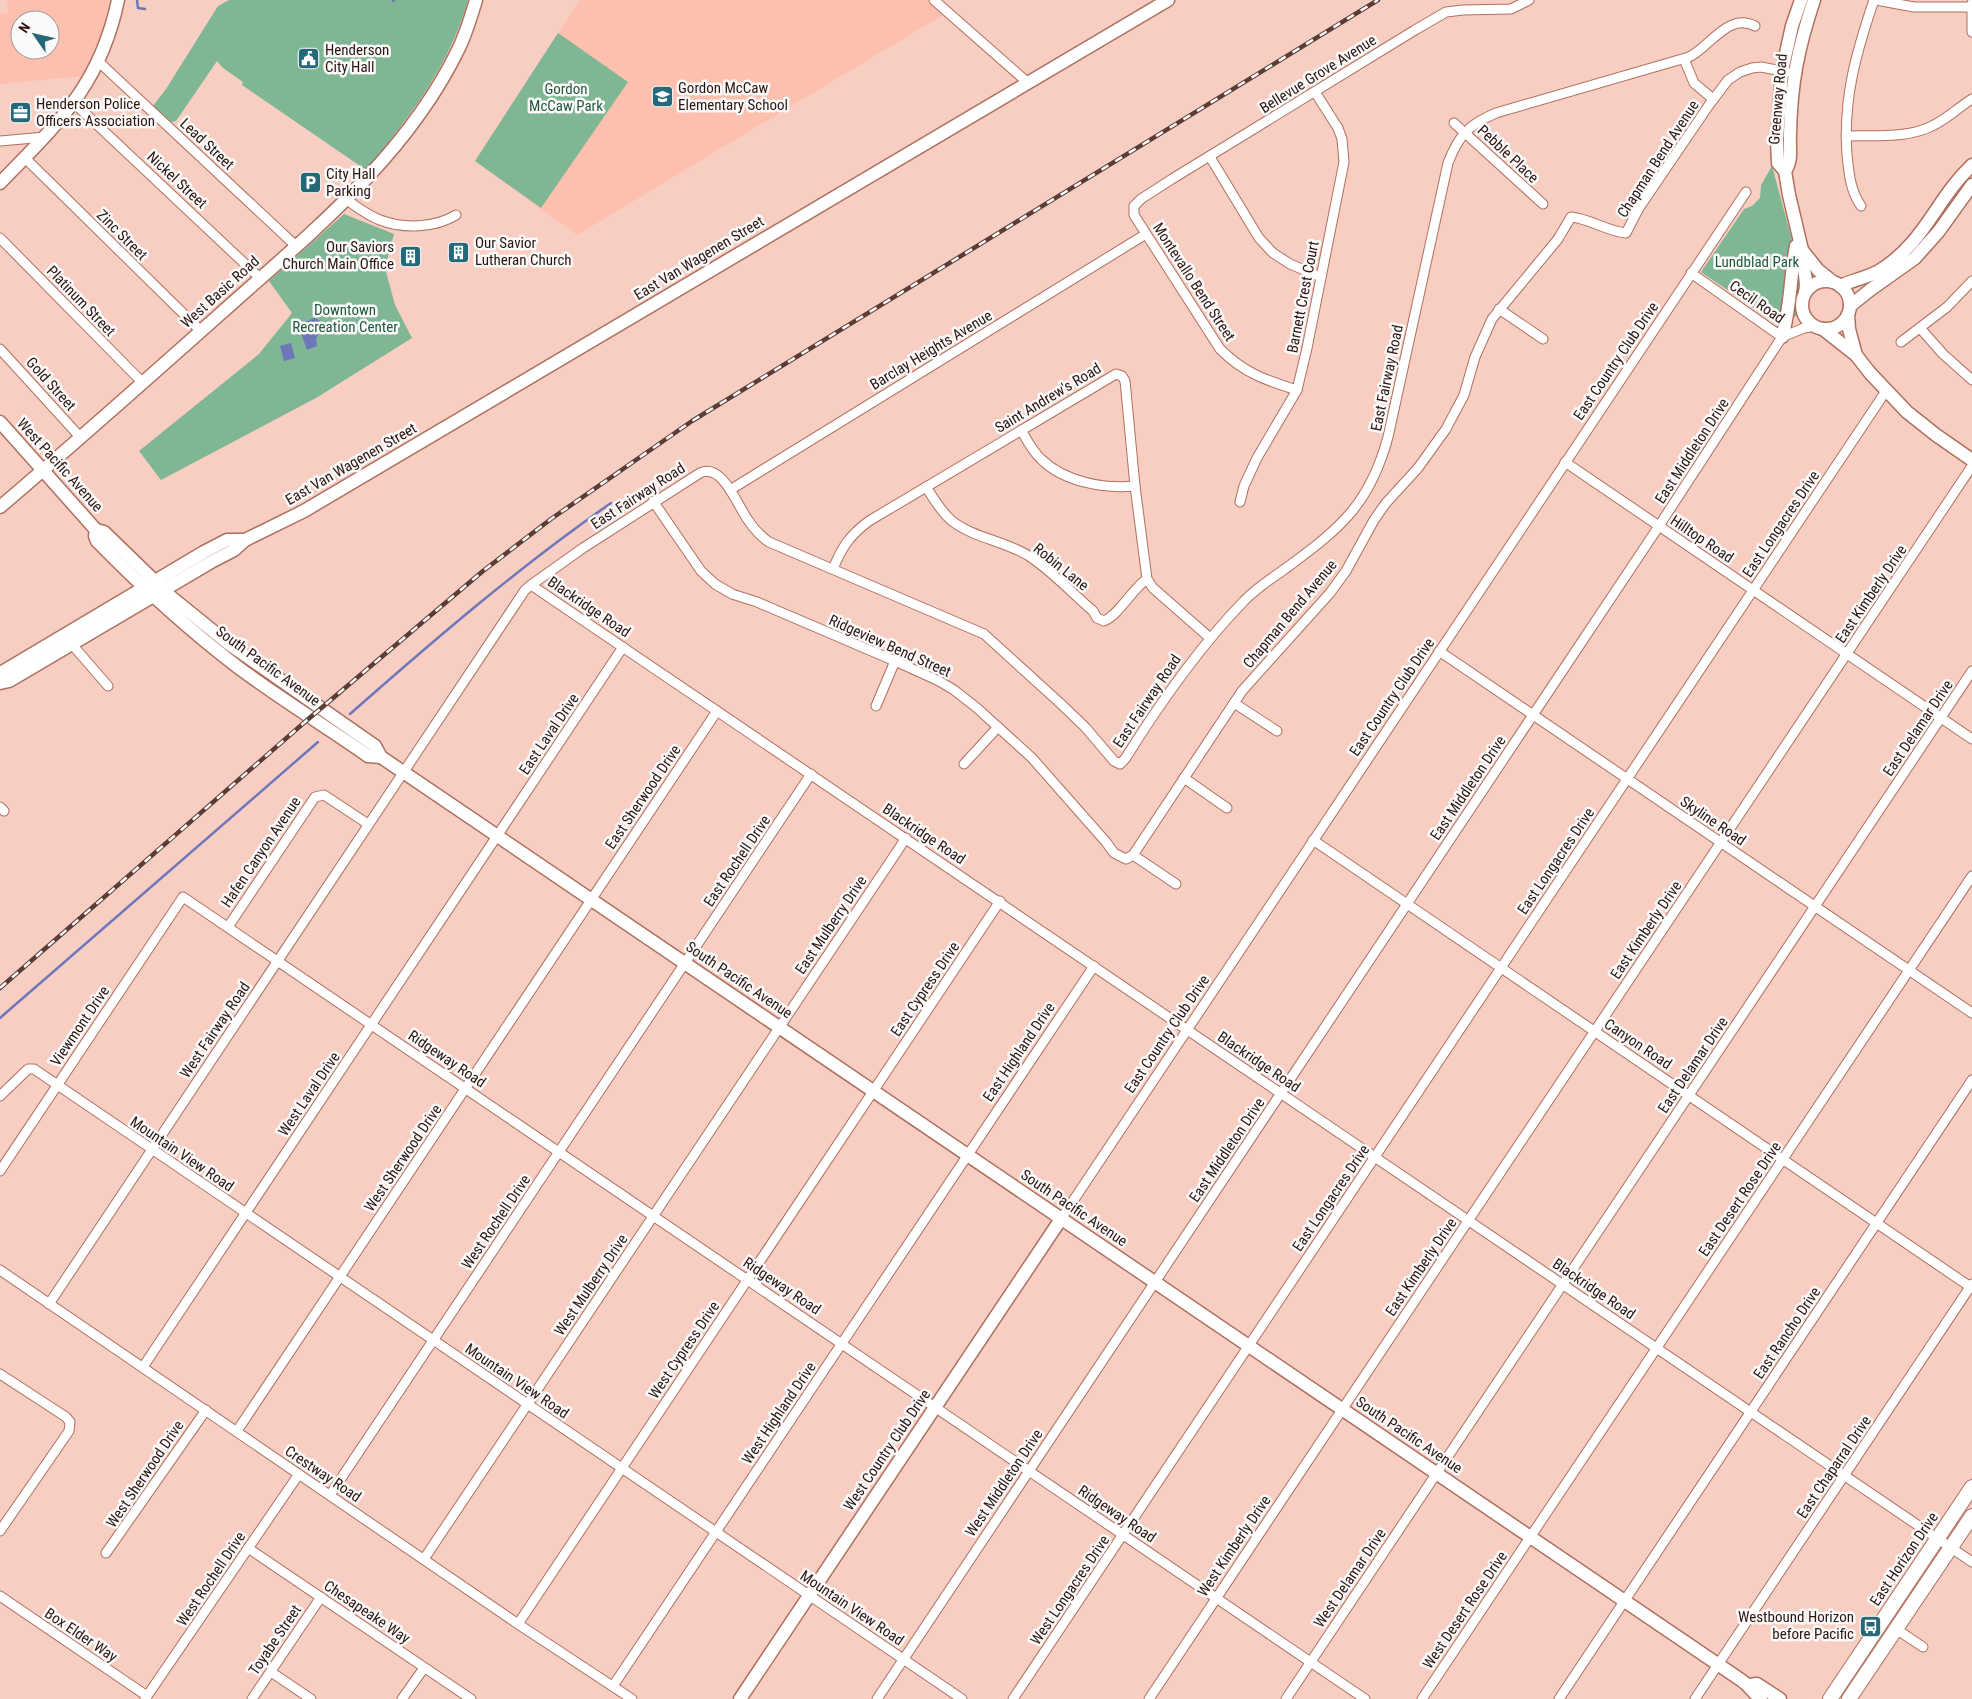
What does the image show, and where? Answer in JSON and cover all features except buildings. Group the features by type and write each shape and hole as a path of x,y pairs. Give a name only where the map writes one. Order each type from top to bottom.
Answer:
{"main road":[{"name":"East Horizon Drive","path":"1830,1699 1972,1488"},
{"path":"1849,1699 1972,1516"}],"street":[{"path":"0,183 45,137 74,102 99,62 118,0"},
{"name":"West Basic Road","path":"0,507 143,383 346,200 372,172 415,119 440,82 458,50 476,0"},
{"path":"934,0 1027,82"},
{"name":"East Van Wagenen Street","path":"68,640 153,589 227,540 245,540 312,506 1168,0"},
{"name":"Bellevue Grove Avenue","path":"1134,206 1141,199 1446,12 1511,9 1529,0"},
{"name":"Greenway Road","path":"1788,72 1792,26 1801,0"},
{"name":"Greenway Road","path":"1805,292 1807,285 1801,258 1802,250 1785,171 1778,163 1777,111 1788,72 1814,0"},
{"path":"1861,206 1853,194 1846,136 1850,81 1855,58 1875,0 1914,7 1972,7"},
{"path":"1972,3 1972,32"},
{"name":"East Fairway Road","path":"403,772 525,590 653,501 706,470 720,476 746,518 763,538 769,542 984,634 1060,703 1085,727 1114,761 1120,764 1191,661 1210,638 1253,592 1338,528 1356,508 1372,481 1388,437 1448,163 1455,146 1464,132 1478,121 1496,113 1684,59 1696,54 1722,30 1733,24 1742,22 1754,26"},
{"path":"1684,59 1694,83 1713,98"},
{"name":"Lead Street","path":"99,62 296,246"},
{"name":"Chapman Bend Avenue","path":"1130,857 1234,703 1330,593 1346,571 1378,514 1418,468 1446,429 1464,395 1484,334 1499,309 1546,254 1571,217 1590,220 1614,232 1626,233 1639,208 1713,98 1728,80 1740,72 1752,68 1761,67 1788,72"},
{"name":"Barnett Crest Court","path":"1240,502 1240,495 1257,458 1297,390 1344,162 1342,139 1338,128 1315,92"},
{"path":"1846,136 1908,134 1924,130 1944,119 1972,99"},
{"name":"Nickel Street","path":"74,102 260,278"},
{"name":"Pebble Place","path":"1454,123 1542,204"},
{"path":"0,141 45,137"},
{"path":"1210,157 1263,242 1290,264 1321,276"},
{"name":"Zinc Street","path":"25,158 201,331"},
{"path":"1972,165 1955,184 1921,234 1898,257 1864,279 1837,284 1817,282 1805,292 1802,308 1804,316 1819,328 1835,336 1846,349 1856,355 1886,391 1921,424 1972,460"},
{"path":"1782,337 1804,328 1838,326 1849,310 1870,290 1915,258 1938,231 1972,185"},
{"name":"East Country Club Drive","path":"1061,1219 1746,192"},
{"path":"346,200 381,221 400,225 434,224 456,215"},
{"name":"Montevallo Bend Street","path":"1134,206 1134,214 1146,234 1220,349 1233,363 1253,375 1297,390"},
{"name":"Barclay Heights Avenue","path":"730,490 1146,234"},
{"path":"1782,337 1788,319 1792,267 1798,235"},
{"name":"Platinum Street","path":"0,238 143,383"},
{"name":"Greenway Road","path":"1802,250 1818,270 1837,284"},
{"name":"Cecil Road","path":"1691,274 1782,337"},
{"path":"1901,342 1947,307 1972,281"},
{"path":"1837,284 1849,298 1849,329 1856,355"},
{"path":"1499,309 1543,339"},
{"path":"1920,328 1943,354 1972,380"},
{"name":"East Middleton Drive","path":"1155,1282 1659,526 1782,337"},
{"name":"Gold Street","path":"0,349 81,438"},
{"name":"Saint Andrew's Road","path":"833,569 841,550 854,532 1116,374 1122,376 1125,381 1135,486 1147,579"},
{"name":"East Longacres Drive","path":"1249,1346 1886,391"},
{"name":"West Pacific Avenue","path":"0,422 96,530 104,532 153,589"},
{"path":"1021,430 1041,459 1063,473 1103,487 1135,486"},
{"name":"Hilltop Road","path":"1565,462 1972,739"},
{"name":"East Kimberly Drive","path":"1343,1410 1972,466"},
{"name":"Robin Lane","path":"926,487 950,519 964,528 1029,556 1093,612 1097,618 1104,621 1111,618 1140,584 1147,579"},
{"name":"Ridgeview Bend Street","path":"653,501 701,572 715,584 732,594 757,602 895,661 954,690 1032,758 1114,853 1130,857 1176,884"},
{"path":"1147,579 1153,588 1210,638"},
{"name":"Blackridge Road","path":"531,585 1972,1562"},
{"name":"South Pacific Avenue","path":"153,589 375,746 381,757 1749,1685 1752,1693 1761,1699"},
{"path":"0,677 4,671 68,640"},
{"path":"0,683 9,681 68,640"},
{"path":"68,640 108,686"},
{"name":"East Laval Drive","path":"497,836 624,647"},
{"name":"Skyline Road","path":"1439,651 1972,1013"},
{"path":"876,706 895,661"},
{"name":"East Delamar Drive","path":"1437,1473 1972,671"},
{"path":"1234,703 1277,732"},
{"name":"East Sherwood Drive","path":"591,900 717,711"},
{"path":"964,764 998,727"},
{"name":"West Fairway Road","path":"49,1304 403,772"},
{"name":"East Rochell Drive","path":"685,963 811,774"},
{"path":"1184,778 1227,808"},
{"name":"Hafen Canyon Avenue","path":"228,927 313,799 320,795 328,797 368,824"},
{"name":"West Laval Drive","path":"143,1367 497,836"},
{"name":"East Mulberry Drive","path":"779,1027 906,838"},
{"name":"Canyon Road","path":"1313,840 1971,1286"},
{"name":"East Desert Rose Drive","path":"1531,1537 1972,876"},
{"name":"Ridgeway Road","path":"183,897 1365,1699"},
{"name":"Viewmont Drive","path":"0,1171 183,897"},
{"name":"West Sherwood Drive","path":"236,1431 591,900"},
{"name":"East Cypress Drive","path":"873,1091 1000,902"},
{"name":"West Rochell Drive","path":"330,1495 685,963"},
{"name":"East Highland Drive","path":"967,1155 1094,966"},
{"name":"West Mulberry Drive","path":"424,1559 779,1027"},
{"name":"Mountain View Road","path":"0,1096 28,1069 34,1069 962,1699"},
{"name":"East Rancho Drive","path":"1559,1699 1972,1080"},
{"name":"West Cypress Drive","path":"518,1624 873,1091"},
{"name":"West Highland Drive","path":"613,1686 967,1155"},
{"name":"West Country Club Drive","path":"740,1699 1061,1219"},
{"name":"Crestway Road","path":"0,1270 518,1624 632,1699"},
{"name":"West Middleton Drive","path":"877,1699 1155,1282"},
{"name":"East Chaparral Drive","path":"1695,1699 1971,1286"},
{"name":"West Longacres Drive","path":"1013,1699 1249,1346"},
{"path":"0,1374 66,1417 70,1422 70,1431 0,1531"},
{"name":"West Sherwood Drive","path":"106,1553 206,1410"},
{"name":"West Kimberly Drive","path":"1149,1699 1343,1410"},
{"name":"West Delamar Drive","path":"1286,1699 1437,1473"},
{"name":"West Rochell Drive","path":"146,1698 299,1474"},
{"name":"West Desert Rose Drive","path":"1422,1699 1531,1537"},
{"name":"Chesapeake Way","path":"248,1548 470,1699"},
{"name":"Box Elder Way","path":"0,1596 146,1698"},
{"name":"Toyabe Street","path":"252,1699 321,1597"},
{"path":"1896,1629 1923,1647"},
{"path":"402,1699 424,1668"},
{"path":"270,1672 311,1699"},
{"name":"South Pacific Avenue","path":"1749,1685 1757,1684 1780,1699"}],"shaded area":[{"path":"7,0 109,0 103,30 83,76 0,84 0,14 8,13"},
{"name":"Gordon McCaw Elementary School","path":"580,0 934,0 948,12 577,235 475,161"}],"green space":[{"path":"229,0 468,0 451,47 439,69 398,131 366,170 242,85 243,82 223,68 217,61 176,121 171,122 153,106 166,89 218,6"},
{"name":"Gordon McCaw Park","path":"558,33 628,82 541,208 475,161"},
{"name":"Lundblad Park","path":"1772,166 1809,303 1786,325 1780,326 1701,272 1744,209 1752,206 1760,198 1761,185"},
{"name":"Downtown Recreation Center","path":"344,214 394,234 385,268 395,305 412,338 316,398 161,480 139,451 259,354 292,313 269,281"}],"water":[{"path":"314,318 319,320 322,328 316,339 317,346 307,350 299,327 301,324"},
{"path":"291,343 295,358 284,361 280,346"}],"waterway":[{"path":"137,0 138,8 145,9"},
{"path":"350,714 478,605 543,553 611,503"},
{"path":"0,1018 318,742"}],"railway":[{"path":"0,988 306,721 483,571 551,519 692,421 1378,0"}],"place":[{"name":"Henderson City Hall","path":"309,59"},
{"name":"Gordon McCaw Elementary School","path":"662,97"},
{"name":"Henderson Police Officers Association","path":"20,113"},
{"name":"City Hall Parking","path":"310,183"},
{"name":"Our Savior Lutheran Church","path":"459,252"},
{"name":"Our Saviors Church Main Office","path":"410,256"},
{"name":"Westbound Horizon before Pacific","path":"1870,1626"}]}
